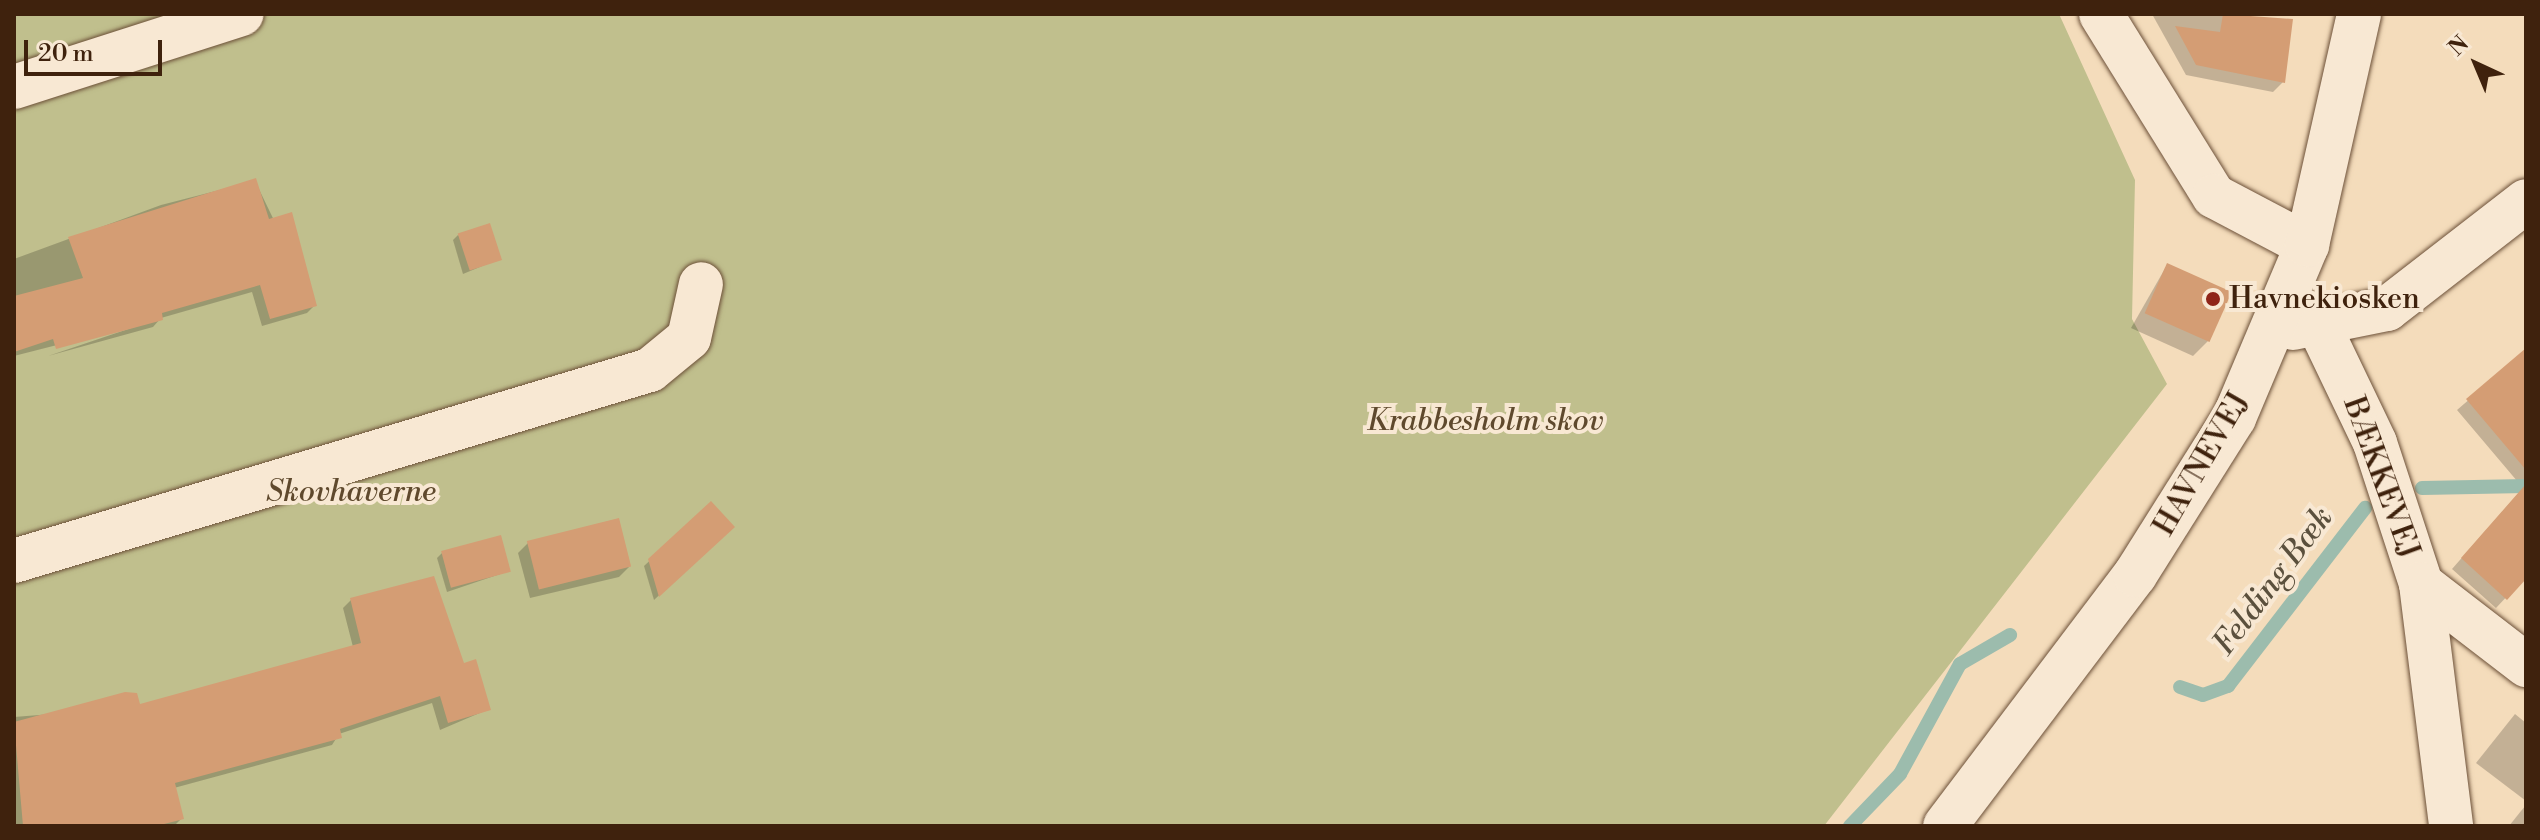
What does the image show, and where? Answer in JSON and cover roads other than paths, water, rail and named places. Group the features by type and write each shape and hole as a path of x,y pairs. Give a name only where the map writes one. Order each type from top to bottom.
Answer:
{"street":[{"path":"14,87 242,14"},
{"path":"2101,14 2214,196 2307,245"},
{"name":"HAVNEVEJ","path":"1945,826 2135,575 2234,418 2275,328 2307,245 2359,14"},
{"path":"2275,328 2320,328 2413,295 2526,201"},
{"path":"14,561 650,370 689,338 701,284"},
{"name":"BÆKKEVEJ","path":"2320,328 2375,443 2421,584 2451,826"},
{"name":"BÆKKEVEJ","path":"2421,584 2526,665"}],"waterway":[{"name":"Felding Bæk","path":"2422,488 2526,486"},
{"name":"Felding Bæk","path":"2180,687 2203,695 2228,686 2365,508"},
{"name":"Felding Bæk","path":"1850,826 1900,774 1960,664 2010,635"}],"place":[{"name":"Havnekiosken","path":"2213,299"}],"park label":[{"name":"Krabbesholm skov","path":"1485,421"},
{"name":"Skovhaverne","path":"351,492"}]}
